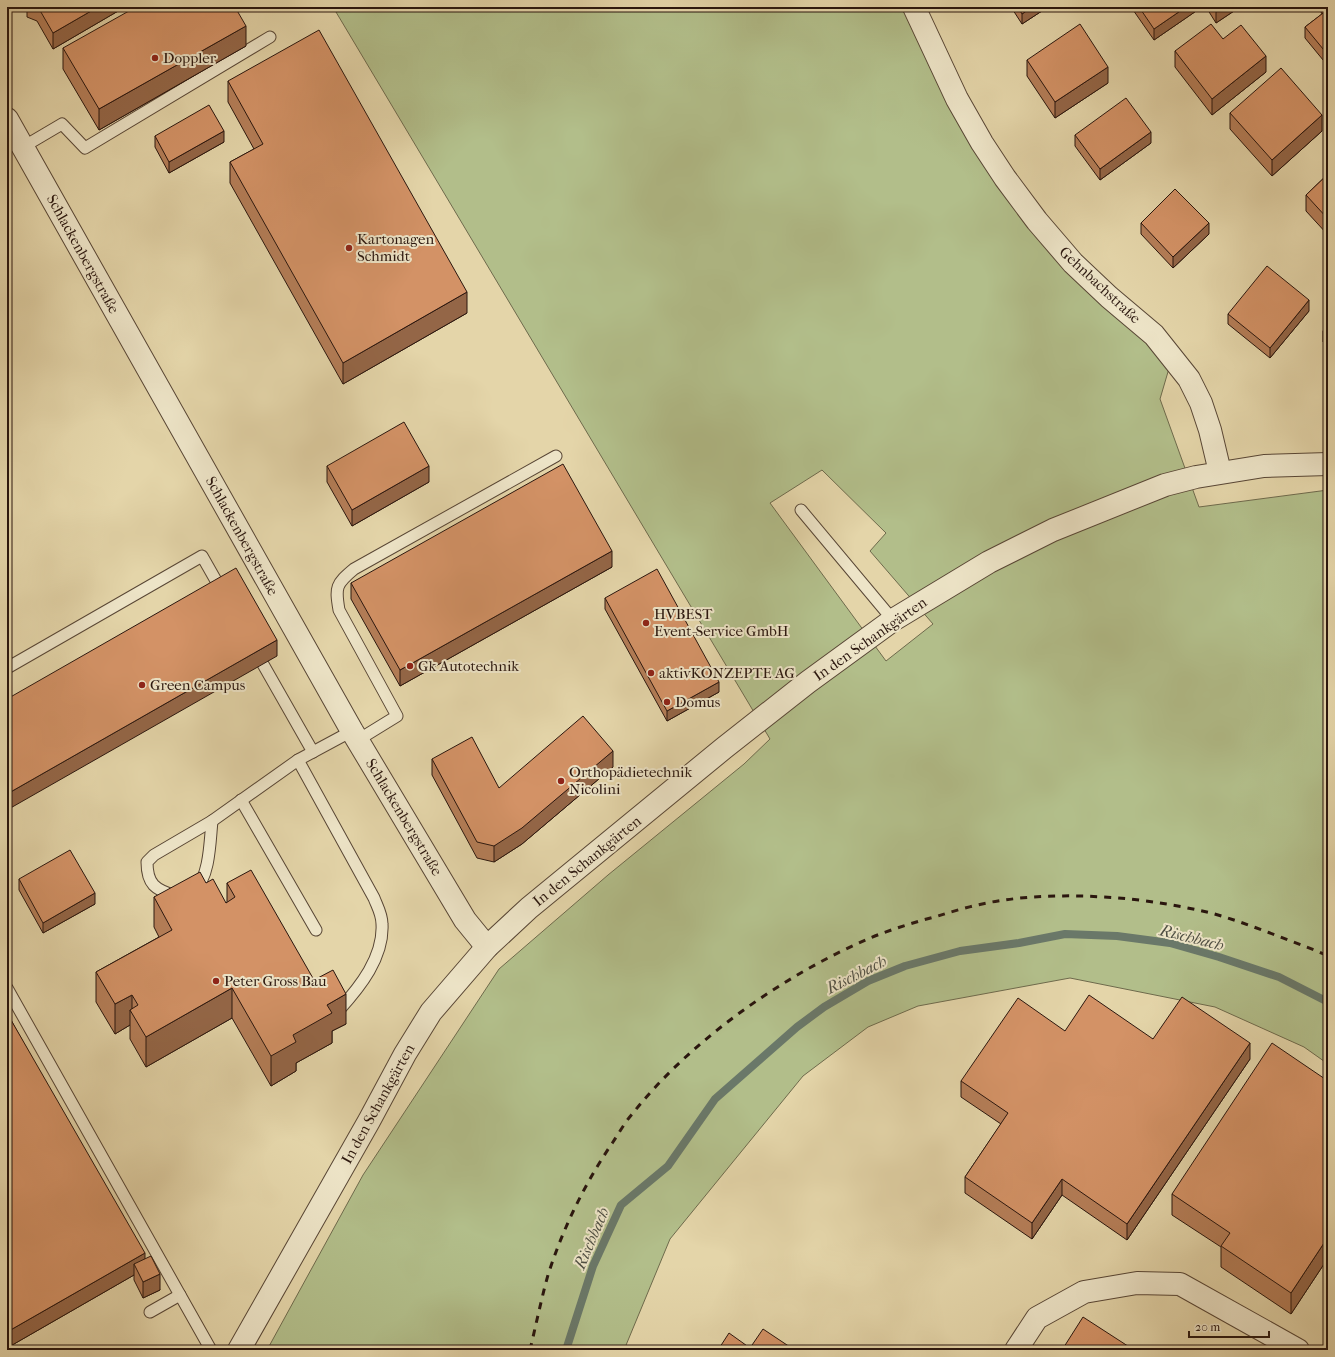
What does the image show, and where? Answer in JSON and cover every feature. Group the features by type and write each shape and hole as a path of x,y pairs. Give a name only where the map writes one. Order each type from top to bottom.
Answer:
{"street":[{"name":"Gehnbachstraße","path":"914,7 957,99 982,143 1005,178 1037,221 1073,263 1109,297 1154,335 1189,379 1201,403 1210,430 1220,472"},
{"name":"Schlackenbergstraße","path":"7,119 355,735 466,920 487,947"},
{"path":"1220,472 1264,466 1328,464"},
{"name":"In den Schankgärten","path":"239,1350 369,1121 405,1054 431,1012 487,947 529,908 724,748 808,682 893,620 989,562 1053,530 1165,485 1220,472"},
{"path":"1016,1350 1037,1318 1044,1314 1084,1292 1137,1283 1180,1284 1298,1350"}],"lane":[{"path":"23,147 62,124 85,148 270,37"},
{"path":"212,820 207,866 199,886 190,893 176,896 162,893 153,886 147,874 147,862 154,854 212,820 298,760 313,752 397,716 339,610 336,592 341,579 354,569 556,456"},
{"path":"801,510 893,620"},
{"path":"7,668 202,556 229,604"},
{"path":"252,644 313,752"},
{"path":"298,760 374,898 380,912 382,923 382,938 378,954 359,987 339,1010"},
{"path":"241,800 316,930"},
{"path":"7,988 212,1350"},
{"path":"150,1312 180,1295"}],"green space":[{"path":"333,7 910,7 1002,182 1170,365 1160,399 1199,507 1328,490 1328,1064 1304,1047 1215,1007 1070,978 918,1006 868,1027 803,1076 670,1239 624,1350 267,1350 363,1175 499,969 608,875 744,764 770,739","holes":["822,470 886,533 870,551 933,624 886,661 770,503"]}],"building":[{"path":"38,7 98,7 53,33"},
{"name":"Doppler","path":"136,7 235,7 246,26 99,109 63,48"},
{"path":"1018,7 1032,7 1022,14"},
{"path":"1139,7 1186,7 1154,29"},
{"path":"1213,7 1223,7 1216,12"},
{"path":"1325,7 1328,7 1328,55 1305,27 1327,10"},
{"path":"1080,24 1108,67 1055,102 1027,60"},
{"path":"1211,24 1223,39 1241,25 1266,56 1212,99 1175,51"},
{"name":"Kartonagen Schmidt","path":"319,30 467,292 343,363 230,162 263,144 228,81"},
{"path":"1281,68 1322,115 1272,160 1230,113"},
{"path":"1126,98 1151,132 1100,169 1075,135"},
{"path":"209,105 224,131 169,162 155,136"},
{"path":"1328,174 1328,219 1306,195"},
{"path":"1175,189 1209,223 1173,257 1141,223"},
{"path":"1267,266 1309,300 1270,348 1228,314"},
{"path":"1328,325 1328,336 1323,331"},
{"path":"404,422 429,466 352,510 327,466"},
{"path":"563,464 612,551 400,670 351,583"},
{"name":"Green Campus","path":"236,568 277,640 7,794 7,699"},
{"path":"657,569 719,682 667,711 605,598"},
{"path":"583,716 613,751 522,828 494,846 477,842 432,759 472,737 499,788"},
{"path":"70,850 95,893 43,923 19,879"},
{"name":"Peter Gross Bau","path":"251,870 314,980 333,970 346,994 327,1005 332,1013 293,1035 296,1042 271,1056 232,988 146,1037 130,1010 138,1005 132,995 115,1004 96,972 172,930 154,897 200,872 206,883 213,879 226,903 235,897 227,883"},
{"path":"1089,995 1153,1039 1182,997 1250,1043 1127,1224 1062,1179 1032,1223 965,1177 1008,1113 961,1081 1018,998 1065,1031"},
{"path":"7,1013 145,1253 7,1332"},
{"path":"1272,1043 1328,1081 1328,1246 1324,1243 1291,1293 1221,1246 1230,1233 1172,1194"},
{"path":"151,1256 160,1274 143,1282 134,1264"},
{"path":"1083,1317 1134,1350 1062,1350"},
{"path":"763,1329 790,1347 788,1350 718,1350 729,1333 750,1348"},
{"path":"22,1346 22,1350 16,1350"}],"waterway":[{"name":"Rischbach","path":"566,1350 593,1266 621,1205 668,1166 715,1099 797,1027 824,1007 868,981 905,966 960,951 1019,943 1065,934 1117,936 1170,943 1219,957 1279,977 1328,1002"}],"railway":[{"path":"530,1350 548,1275 568,1223 593,1173 630,1116 657,1086 711,1035 773,990 838,953 870,938 912,923 968,907 990,902 1031,897 1064,896 1140,900 1211,913 1251,926 1328,956"}],"place":[{"name":"Doppler","path":"155,58"},
{"name":"Kartonagen Schmidt","path":"349,248"},
{"name":"HVBEST Event-Service GmbH","path":"646,623"},
{"name":"Gk Autotechnik","path":"410,666"},
{"name":"aktivKONZEPTE AG","path":"651,673"},
{"name":"Green Campus","path":"142,685"},
{"name":"Domus","path":"667,702"},
{"name":"Orthopädietechnik Nicolini","path":"561,781"},
{"name":"Peter Gross Bau","path":"216,981"}]}
